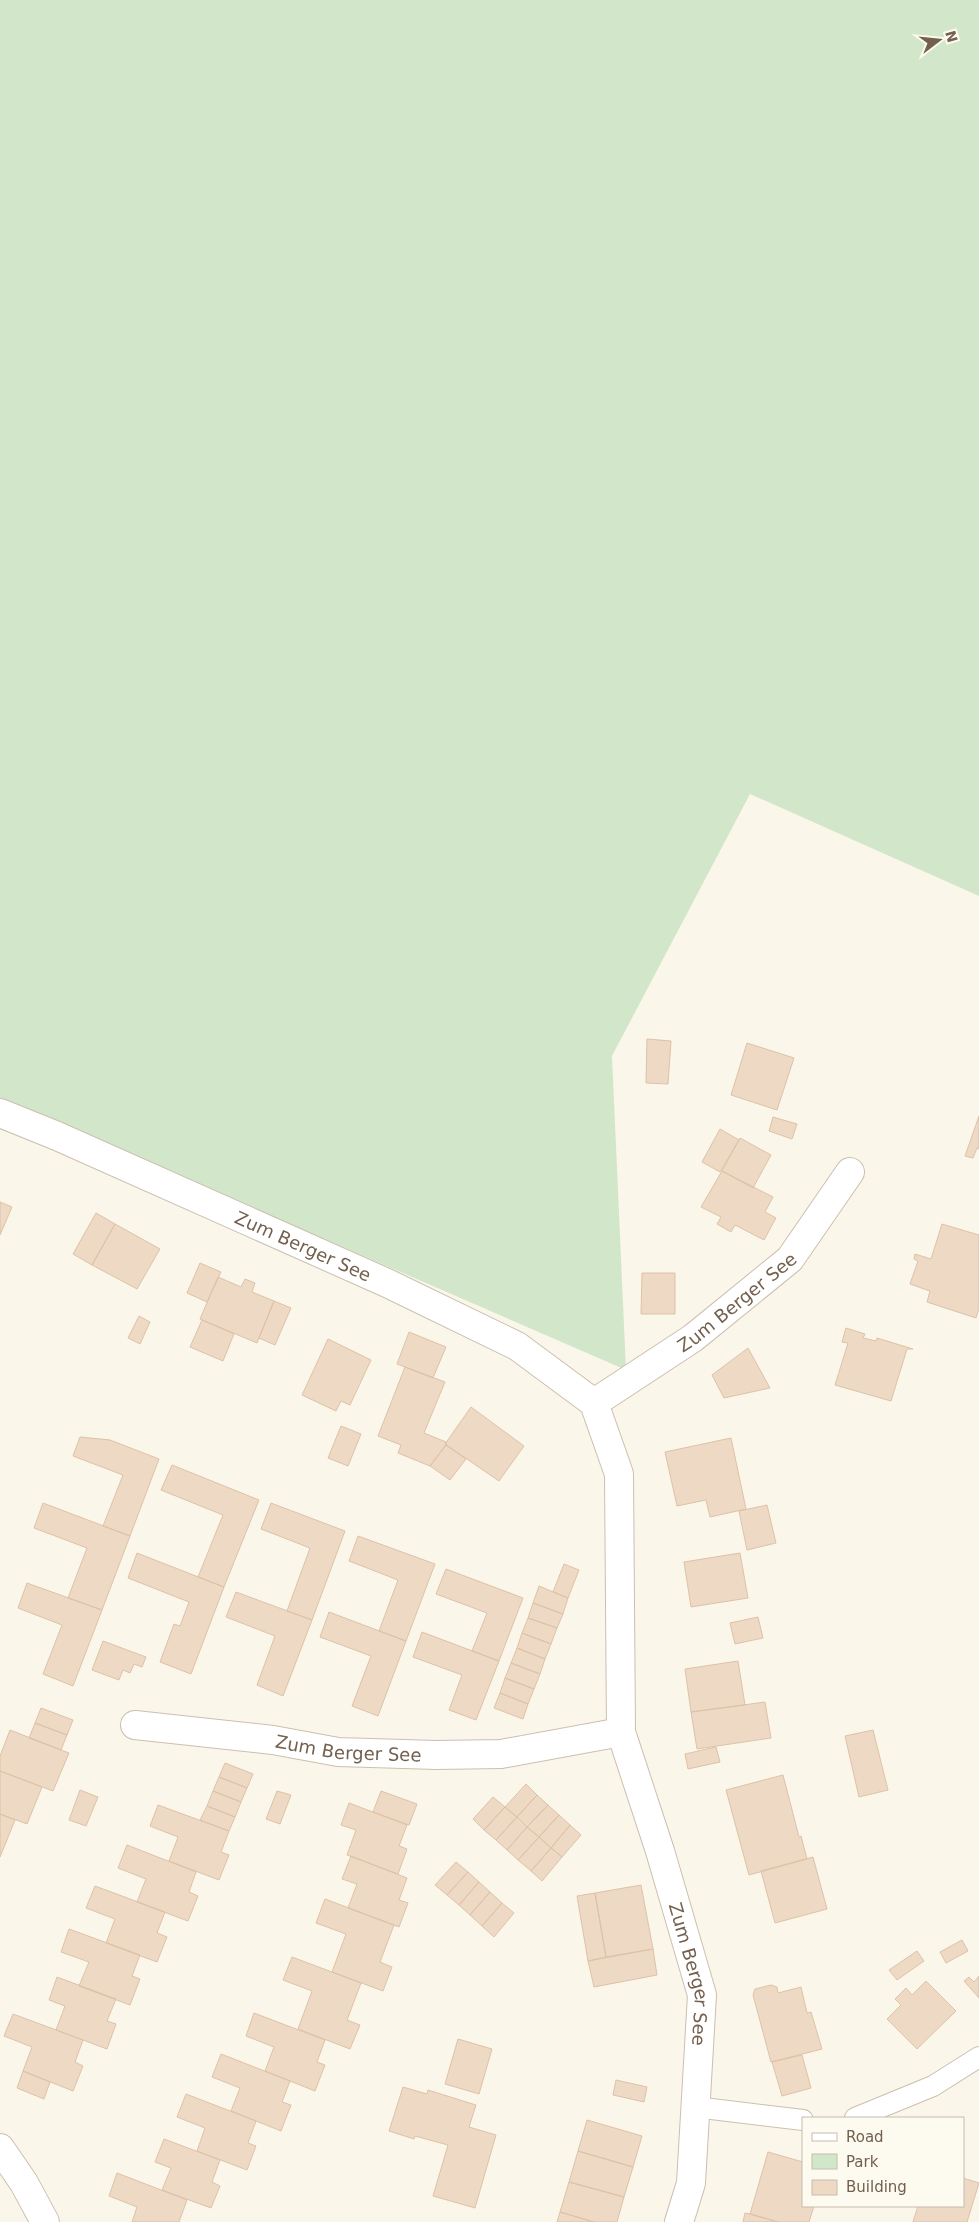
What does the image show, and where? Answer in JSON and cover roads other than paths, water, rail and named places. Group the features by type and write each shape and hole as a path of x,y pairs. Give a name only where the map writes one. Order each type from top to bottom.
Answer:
{"street":[{"name":"Zum Berger See","path":"0,1113 66,1140 378,1278 508,1341 594,1403 619,1474 621,1732 660,1851 702,1995 691,2183 678,2222"},
{"name":"Zum Berger See","path":"594,1403 693,1338 790,1260 850,1172"},
{"name":"Zum Berger See","path":"135,1725 273,1740 338,1752 436,1755 501,1754 621,1732"},
{"path":"0,2148 24,2184 44,2222"}],"lane":[{"path":"856,2117 933,2086 979,2057"},
{"path":"695,2107 802,2120"}]}
